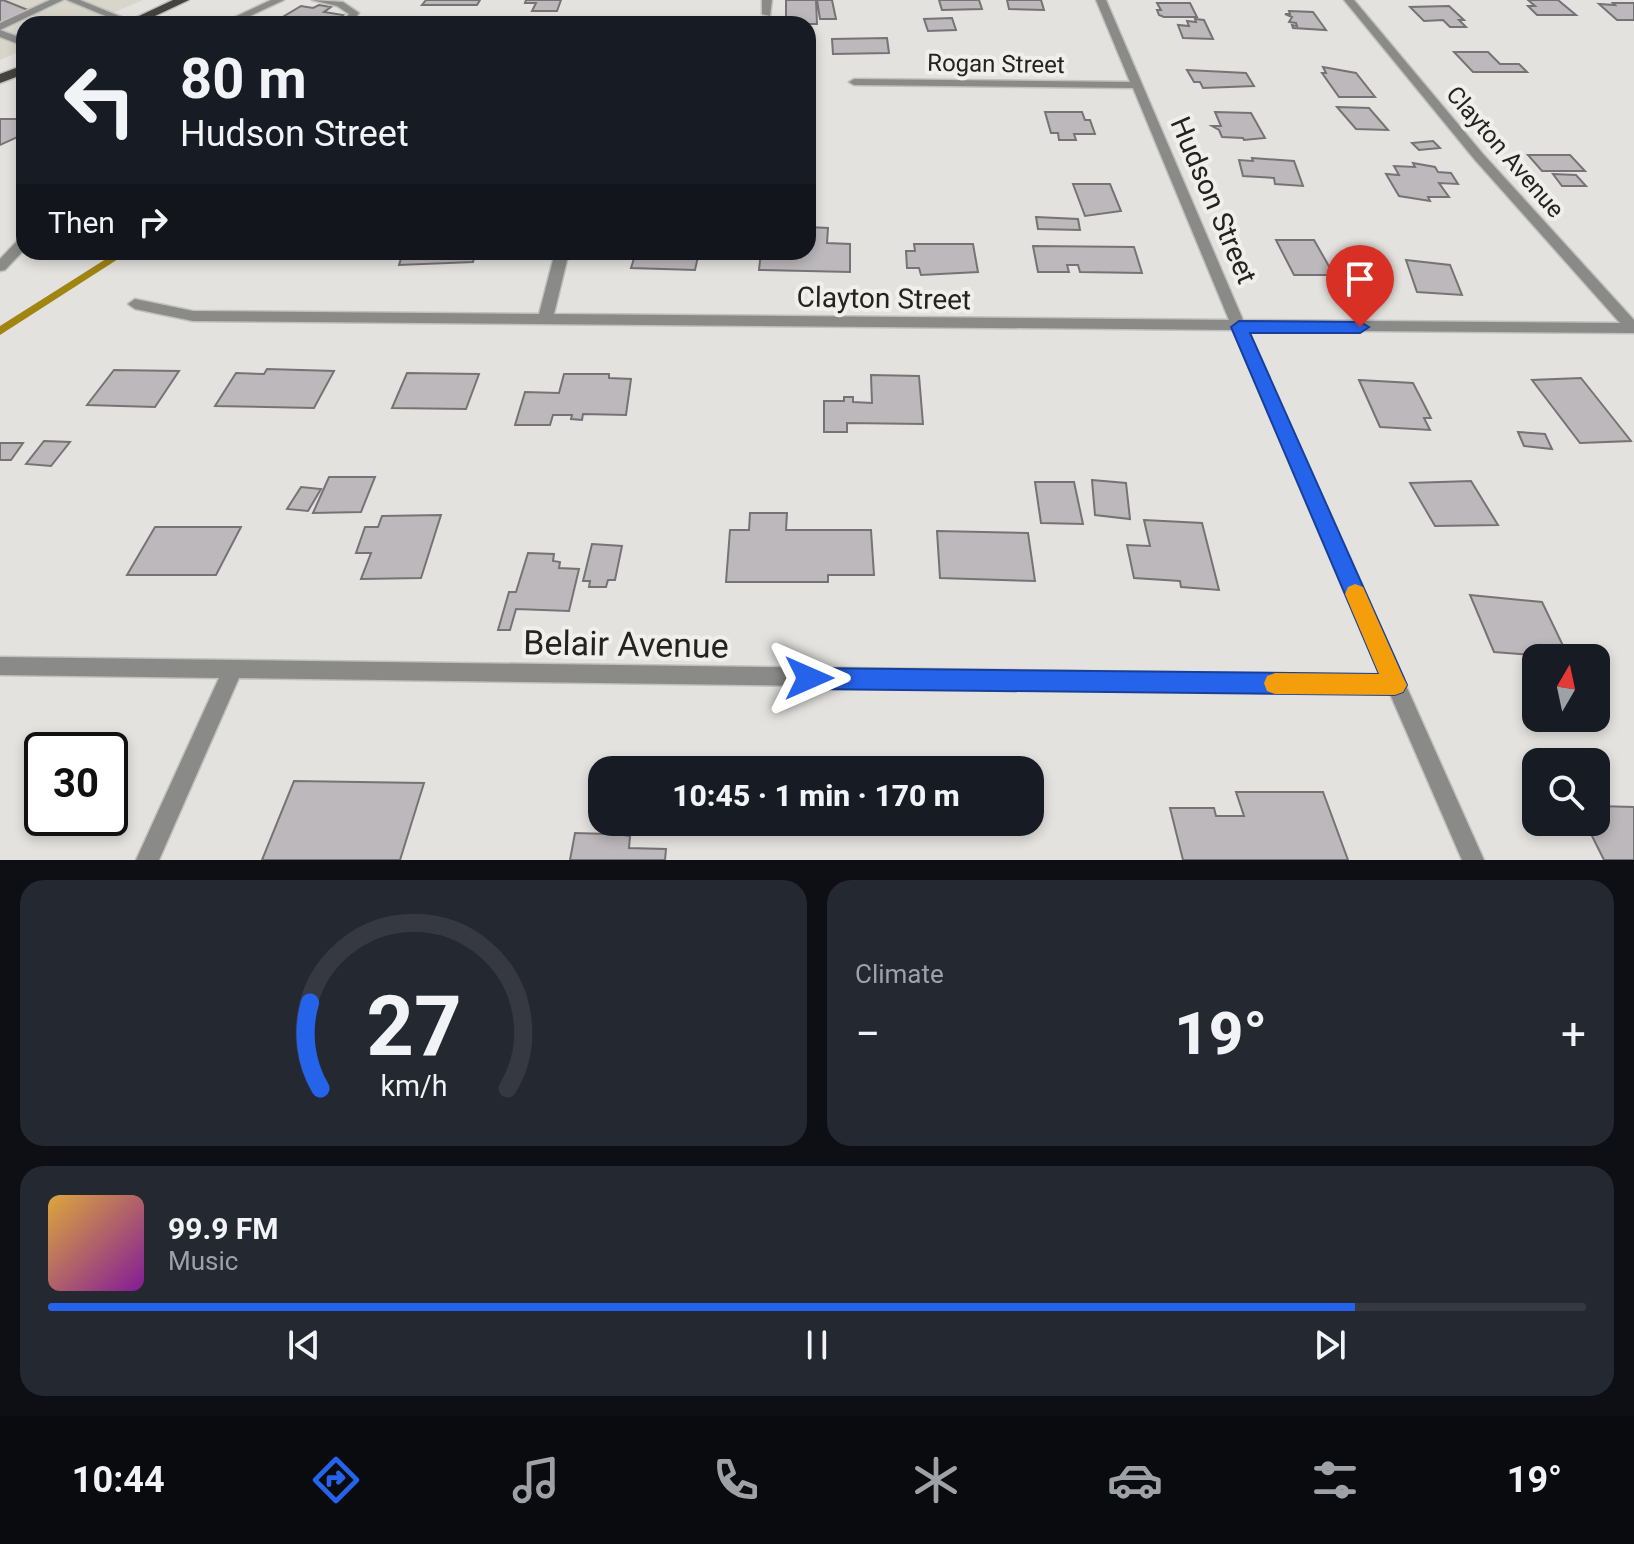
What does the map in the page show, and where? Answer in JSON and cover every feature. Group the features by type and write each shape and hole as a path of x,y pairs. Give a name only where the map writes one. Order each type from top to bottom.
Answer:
{"main road":[{"path":"146,16 183,0"}],"street":[{"path":"24,16 58,0"},
{"path":"72,0 112,16"},
{"path":"243,16 279,0"},
{"path":"317,0 340,4 354,13 352,16"},
{"path":"767,0 767,14"},
{"name":"Hudson Street","path":"1101,0 1239,327 1473,860"},
{"name":"Clayton Avenue","path":"1349,0 1479,157 1634,328"},
{"name":"Rogan Street","path":"854,82 1137,85"},
{"path":"0,267 16,250"},
{"path":"545,320 560,260"},
{"name":"Clayton Street","path":"135,304 193,316 1634,328"},
{"name":"Belair Avenue","path":"0,666 1395,685"},
{"path":"147,860 233,670"}],"shaded area":[{"path":"0,0 143,0 105,16 16,16 16,53 0,60"}],"building":[{"path":"426,0 480,0 477,5 422,5"},
{"path":"526,0 561,0 557,11 532,11 536,3 525,3"},
{"path":"786,0 816,0 817,24 816,16 786,16"},
{"path":"817,0 832,0 836,19 820,19"},
{"path":"939,0 979,0 982,9 942,10"},
{"path":"1007,0 1041,0 1044,10 1009,9"},
{"path":"1528,0 1558,0 1576,15 1537,15 1528,6 1535,6"},
{"path":"0,1 33,12 16,16 0,25"},
{"path":"1157,3 1190,3 1197,17 1164,17 1159,15 1157,10 1161,10"},
{"path":"1613,3 1634,3 1634,20 1617,20 1599,4 1615,5"},
{"path":"319,5 331,7 324,12 343,15 284,16 301,6 313,8"},
{"path":"1449,6 1464,20 1459,20 1466,27 1450,27 1443,20 1424,21 1410,7"},
{"path":"1289,11 1313,12 1326,30 1293,28 1292,25 1297,26 1296,23 1289,22 1292,17 1285,14 1290,14"},
{"path":"952,18 956,30 928,31 924,19"},
{"path":"1195,19 1204,20 1213,39 1183,38 1178,25 1189,26 1187,21 1196,22"},
{"path":"887,38 889,53 833,54 832,39"},
{"path":"1454,52 1488,52 1500,64 1519,64 1527,72 1473,72"},
{"path":"1323,67 1356,73 1375,97 1339,97 1322,73 1326,73"},
{"path":"1187,70 1246,73 1254,86 1203,88 1200,82 1194,82"},
{"path":"1337,107 1369,108 1388,130 1356,129"},
{"path":"1045,112 1082,112 1085,120 1090,120 1095,134 1074,134 1076,140 1059,140 1058,133 1051,133"},
{"path":"1215,112 1251,113 1265,138 1244,140 1222,137 1219,130 1212,126 1221,126"},
{"path":"0,119 16,119 16,138 0,145"},
{"path":"1433,141 1440,148 1419,150 1412,143"},
{"path":"1528,155 1570,155 1585,171 1542,171"},
{"path":"1252,158 1294,161 1303,186 1275,184 1274,178 1243,176 1239,160 1253,161"},
{"path":"1413,163 1451,173 1458,184 1439,183 1449,197 1428,197 1430,201 1399,196 1386,174 1399,175 1394,166 1415,167"},
{"path":"1553,174 1576,175 1586,186 1562,186"},
{"path":"1073,184 1110,184 1121,211 1085,216"},
{"path":"1036,217 1078,219 1080,230 1038,229"},
{"path":"816,227 828,228 827,243 850,244 850,272 759,270 760,260 816,260"},
{"path":"1276,240 1314,240 1334,275 1294,275"},
{"path":"914,244 973,244 978,272 921,275 919,268 907,268 906,251 915,251"},
{"path":"1033,246 1134,247 1142,273 1080,272 1078,265 1067,265 1069,272 1038,272"},
{"path":"401,260 474,260 473,262 399,265"},
{"path":"634,260 697,260 695,270 631,268"},
{"path":"1406,260 1450,265 1462,295 1417,292"},
{"path":"267,369 334,371 314,408 215,406 236,373 264,374"},
{"path":"114,370 179,371 155,407 87,405"},
{"path":"407,373 479,374 466,409 392,408"},
{"path":"564,374 609,374 609,378 631,379 626,415 583,414 582,420 571,419 572,415 553,415 550,425 515,425 525,392 559,393"},
{"path":"871,375 919,376 923,424 847,423 847,432 824,432 824,401 844,401 844,397 853,397 853,402 872,403"},
{"path":"1581,378 1631,441 1580,443 1532,380"},
{"path":"1359,380 1413,383 1431,418 1424,418 1430,430 1380,427"},
{"path":"1518,432 1545,434 1552,449 1524,446"},
{"path":"44,441 70,442 51,466 26,464"},
{"path":"0,443 23,443 11,460 0,460"},
{"path":"329,477 375,477 361,512 313,513"},
{"path":"1092,480 1126,483 1130,519 1095,515"},
{"path":"1471,481 1498,525 1435,526 1410,483"},
{"path":"1035,482 1074,482 1083,524 1041,523"},
{"path":"301,487 321,489 308,511 287,509"},
{"path":"750,513 787,513 786,530 871,530 874,575 828,575 828,582 726,582 730,530 749,530"},
{"path":"441,515 421,578 361,579 371,553 356,553 365,527 378,527 382,516"},
{"path":"1144,520 1202,523 1219,590 1181,587 1180,581 1134,578 1127,545 1150,546"},
{"path":"155,527 241,527 216,575 127,575"},
{"path":"937,531 1028,533 1035,581 940,578"},
{"path":"592,544 622,546 615,580 608,580 606,587 589,587 590,581 583,581"},
{"path":"528,553 554,554 553,561 560,562 559,568 579,569 569,611 516,609 510,630 498,630 509,592 516,592"},
{"path":"1470,595 1542,602 1562,644 1522,644 1522,654 1494,652"},
{"path":"294,781 424,783 400,860 262,860"},
{"path":"1236,792 1323,792 1348,860 1183,860 1170,808 1214,808 1216,816 1244,816"},
{"path":"1610,806 1634,807 1634,860 1604,860 1592,836 1610,836"},
{"path":"575,833 630,836 629,848 666,849 665,860 570,860"}],"waterway":[{"path":"0,331 111,260"}],"slow traffic":[{"path":"1275,683 1395,685 1355,594"}],"route":[{"path":"809,678 1395,685 1239,327 1360,327"}]}
